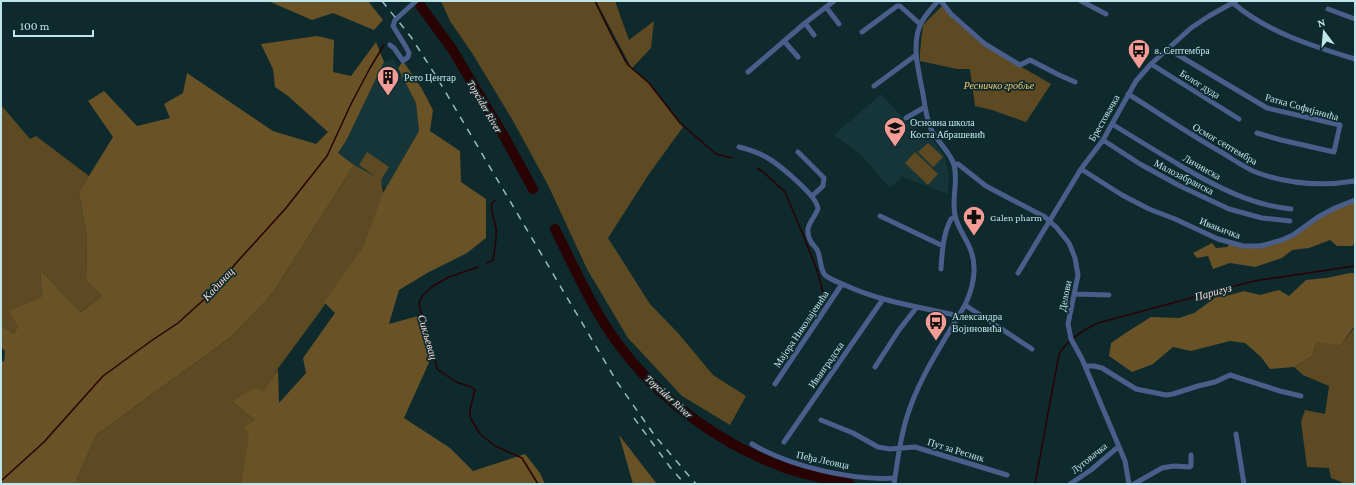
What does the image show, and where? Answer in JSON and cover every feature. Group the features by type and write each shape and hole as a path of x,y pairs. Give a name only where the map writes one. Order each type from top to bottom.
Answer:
{"street":[{"path":"390,45 394,48 403,61 408,57 408,51 393,26 393,23 416,1"},
{"path":"748,72 805,23 834,1"},
{"path":"895,481 907,416 917,390 969,297 973,280 974,264 970,250 955,217 953,203 956,176 954,164 950,154 933,132 925,107 916,55 916,42 920,24 927,13 940,1 951,14 985,44 1020,65 1030,60 1076,82"},
{"path":"1080,1 1106,14"},
{"path":"1235,2 1252,17 1296,40 1355,59"},
{"name":"Брестовачка","path":"1018,273 1081,169 1103,140 1136,81 1151,64 1195,25 1235,2"},
{"path":"862,32 897,6 900,6 920,24"},
{"path":"826,7 839,24"},
{"path":"1328,9 1355,19"},
{"path":"805,23 814,35"},
{"path":"784,41 798,57"},
{"name":"Ратка Софијанића","path":"1168,49 1267,108 1340,125 1334,152 1280,140 1257,132"},
{"path":"874,86 916,55"},
{"name":"Белог дуда","path":"1151,64 1239,119"},
{"name":"Осмог септембра","path":"1128,94 1186,132 1257,173 1280,180 1306,183 1347,183 1355,181"},
{"path":"906,118 925,107"},
{"name":"Личинска","path":"1112,124 1155,151 1232,193 1268,206 1291,209"},
{"name":"Малозабранска","path":"1103,140 1140,164 1180,186 1229,209 1262,218 1290,221"},
{"path":"739,147 759,153 771,160 812,196 818,209 808,224 808,234 818,251 824,274 858,291 883,299 958,316"},
{"path":"798,152 824,178 823,186 812,196"},
{"name":"Делови","path":"954,164 958,164 986,186 1050,220 1069,243 1075,258 1078,275 1068,324 1070,339 1085,366 1125,461 1129,484"},
{"name":"Ивањичка","path":"1081,169 1122,196 1149,209 1218,239 1243,246 1261,246 1282,240 1293,235 1318,217 1355,200"},
{"path":"880,216 943,246"},
{"path":"941,269 943,246 951,219 955,217"},
{"name":"Мајора Николајевића","path":"775,384 842,284"},
{"path":"1075,294 1109,295"},
{"name":"Иванградска","path":"784,442 883,299"},
{"path":"965,305 1032,348"},
{"path":"875,367 898,330 917,306"},
{"path":"1085,366 1091,365 1102,368 1136,389 1162,395 1173,394 1215,382 1230,375 1301,396"},
{"name":"Пут за Ресник","path":"821,420 853,433 878,447 890,449 915,447 1007,475"},
{"path":"1236,434 1244,484"},
{"name":"Пеђа Леовца","path":"752,444 763,451 787,461 826,471 895,481"},
{"name":"Луговачка","path":"1070,484 1091,470 1118,447"},
{"path":"1134,484 1162,468 1177,466 1190,467 1191,455"}],"shaded area":[{"path":"268,1 368,1 383,20 374,30 333,13 312,20"},
{"path":"317,36 334,40 333,72 351,76 376,42 384,62 346,141 338,153 354,165 272,294 231,337 96,435 75,484 1,484 1,360 4,362 5,351 1,347 1,325 14,334 18,326 9,311 42,297 40,270 81,312 102,296 86,281 87,239 79,192 113,137 88,101 104,91 137,126 170,118 164,104 183,93 187,73 273,131 316,144 328,132 288,96 275,87 273,69 261,44"},
{"path":"394,59 416,103 419,131 386,188 338,154 346,141 384,62"},
{"path":"403,61 422,89 433,110 430,131 460,151 461,182 486,199 486,238 467,253 429,272 399,290 389,324 418,316 431,358 404,418 450,448 473,471 525,454 540,473 545,484 241,484 249,438 244,427 255,420 232,402 254,388 264,392 278,369 279,403 306,373 303,358 335,313 324,302 363,248 383,193 419,131 416,103 398,68"},
{"name":"Основна школа Коста Абрашевић","path":"881,94 925,141 930,137 944,155 949,174 948,194 902,177 890,188 860,154 834,135"},
{"path":"1355,200 1355,243 1352,246 1337,246 1330,240 1309,248 1292,250 1282,258 1255,267 1230,263 1213,269 1208,256 1197,258 1193,253 1212,243 1216,248 1227,247 1231,243 1243,246 1282,240 1318,217"},
{"path":"1355,273 1355,328 1353,328 1340,346 1316,342 1312,356 1294,367 1270,369 1261,357 1245,343 1230,341 1191,351 1173,347 1153,364 1132,372 1109,356 1111,343 1151,317 1179,318 1194,313 1216,297 1244,291 1260,295 1279,290 1289,296 1306,280"},
{"path":"619,435 657,484 633,484"}],"green space":[{"path":"441,1 594,1 625,62 631,67 596,1 615,1 629,40 654,21 651,48 632,68 649,83 683,127 649,174 608,238 650,304 678,333 713,375 746,396 730,425 682,396 628,338 587,269 548,185 512,119 472,53 450,21"},
{"name":"Ресничко гробље","path":"942,6 985,46 1051,84 1026,122 992,110 975,106 970,69 957,69 920,61 923,25"},
{"path":"1,105 30,139 36,136 89,176 79,192 87,239 86,281 102,296 81,312 40,270 42,297 18,326 14,334 1,325"},
{"path":"928,143 943,157 933,167 918,152"},
{"path":"367,152 389,167 381,180 383,193 368,242 319,313 276,371 265,397 232,402 255,420 253,444 242,484 75,484 96,435 231,337 272,294 354,165 375,176 359,165"},
{"path":"915,152 938,174 928,185 905,163"},
{"path":"1354,328 1355,484 1346,484 1331,478 1329,468 1307,467 1301,422 1305,410 1325,414 1329,386 1303,375 1294,367 1312,356 1316,341 1340,346"}],"waterway":[{"path":"595,1 628,65 649,83 680,123 716,154 732,158"},
{"name":"Topcider River","path":"420,5 452,49 504,136 533,189"},
{"name":"Кадинац","path":"1,481 44,442 103,376 178,323 209,295 286,208 327,156 351,104 384,45"},
{"path":"757,168 785,192 817,270 823,292"},
{"name":"Сикљевац","path":"487,263 493,260 495,248 496,228 492,212 492,203 496,200"},
{"name":"Topcider River","path":"555,229 586,292 614,338 653,385 676,405 726,440 752,454 797,472 850,484"},
{"name":"Паригуз","path":"1035,484 1059,354 1071,339 1081,332 1098,323 1254,281 1355,266"},
{"name":"Сикљевац","path":"478,267 449,277 433,286 422,296 419,303 422,318 437,369 456,382 471,387 475,390 470,409 470,417 480,434 495,446 522,458 538,484"}],"railway":[{"path":"382,1 411,37 436,76 617,382 655,436 696,484"},
{"path":"634,418 670,467 685,484"}],"place":[{"name":"8. Септембра","path":"1139,70"},
{"name":"Рето Центар","path":"388,96"},
{"name":"Основна школа Коста Абрашевић","path":"895,148"},
{"name":"Galen pharm","path":"974,236"},
{"name":"Александра Војиновића","path":"936,342"}]}
